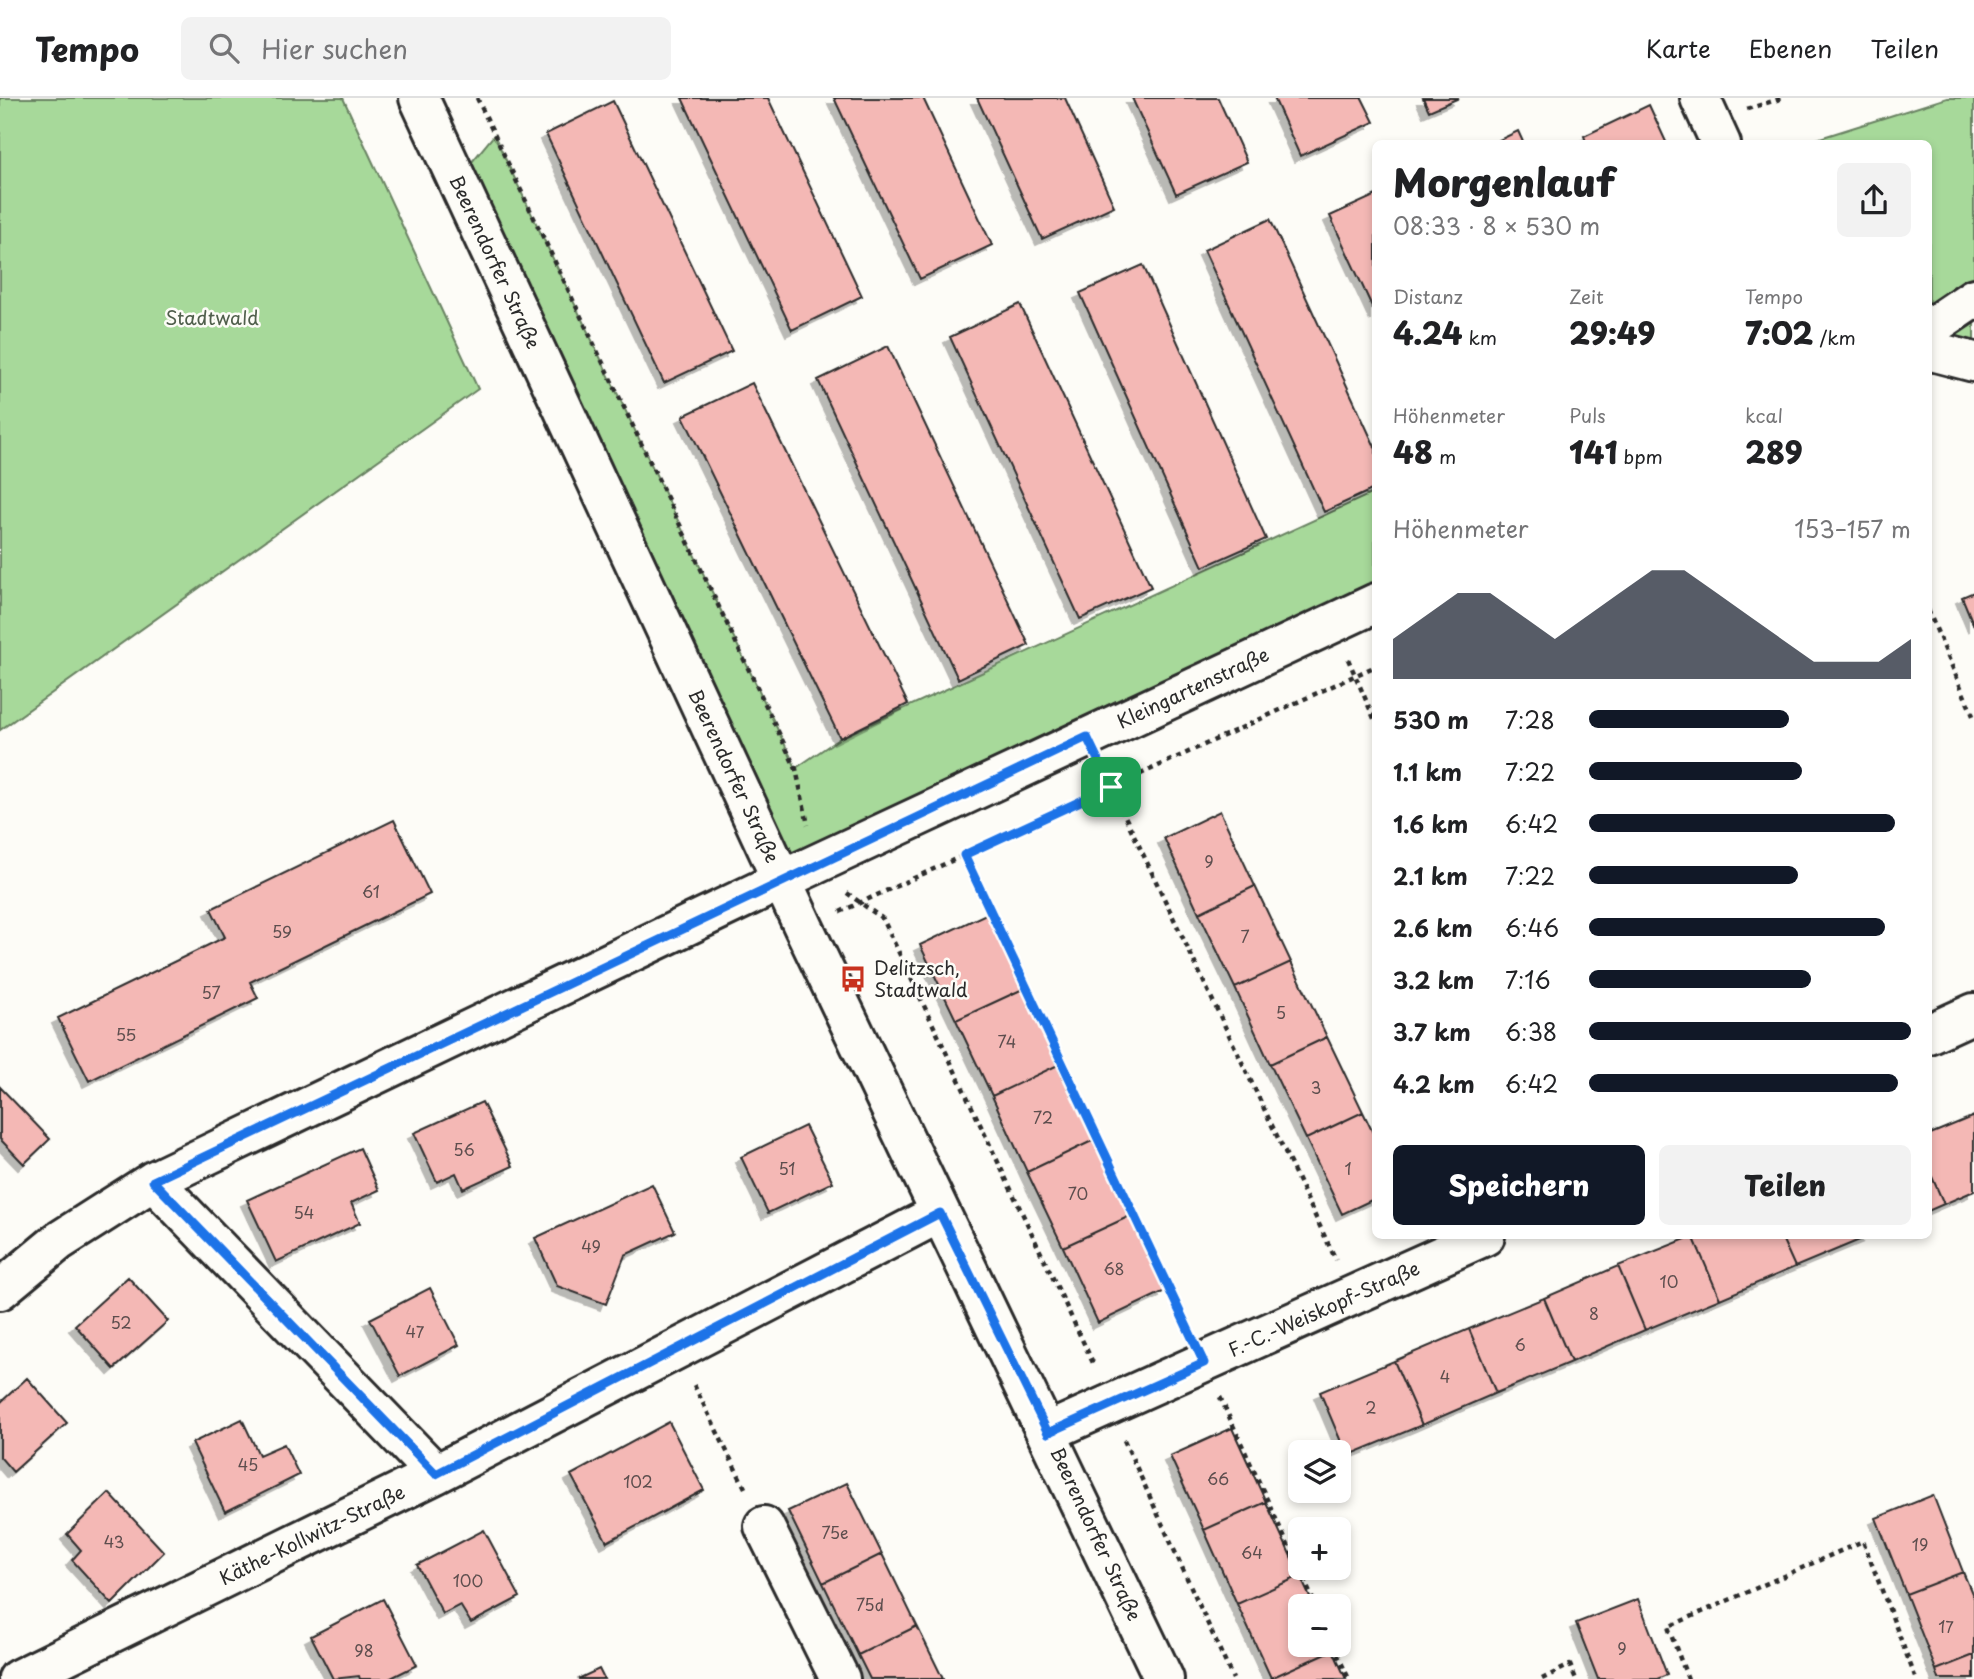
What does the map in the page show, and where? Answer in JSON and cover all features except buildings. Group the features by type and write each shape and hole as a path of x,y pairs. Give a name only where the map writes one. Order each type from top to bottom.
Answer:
{"street":[{"name":"Beerendorfer Straße","path":"419,98 804,928 1164,1679"},
{"path":"1700,98 1719,140"},
{"path":"1932,326 1974,298"},
{"path":"1932,351 1974,362"},
{"name":"Kleingartenstraße","path":"0,1290 58,1241 153,1181 782,880 1372,605"},
{"path":"1932,1032 1974,1013"},
{"path":"153,1181 436,1474"},
{"name":"Käthe-Kollwitz-Straße","path":"18,1679 436,1474 940,1213"},
{"name":"F.-C.-Weiskopf-Straße","path":"1048,1433 1478,1239"},
{"path":"764,1526 840,1679"}],"path":[{"path":"477,98 796,769 808,827 840,889 863,902 883,919 992,1155 1093,1362 1108,1407 1233,1679"},
{"path":"1932,619 1974,718"},
{"path":"1335,622 1353,676 1372,715"},
{"path":"804,928 1372,668"},
{"path":"1087,737 1353,1296"},
{"path":"964,855 1310,1594"},
{"path":"676,1350 764,1526"},
{"path":"1688,1679 1668,1627 1863,1541 1916,1679"},
{"path":"1339,1657 1349,1679"},
{"path":"1542,1679 1570,1665 1576,1679"}],"green space":[{"name":"Stadtwald","path":"0,98 343,98 478,389 0,730"},
{"path":"1947,98 1974,98 1974,367 1932,355 1932,140 1814,140"},
{"path":"494,135 796,768 840,738 1372,493 1372,604 782,880 457,180"}],"place":[{"name":"Delitzsch, Stadtwald","path":"853,979"}],"route":[{"path":"1087,737 1111,787 964,855 1204,1363 1048,1433 940,1213 436,1474 153,1181 1087,737"}]}
